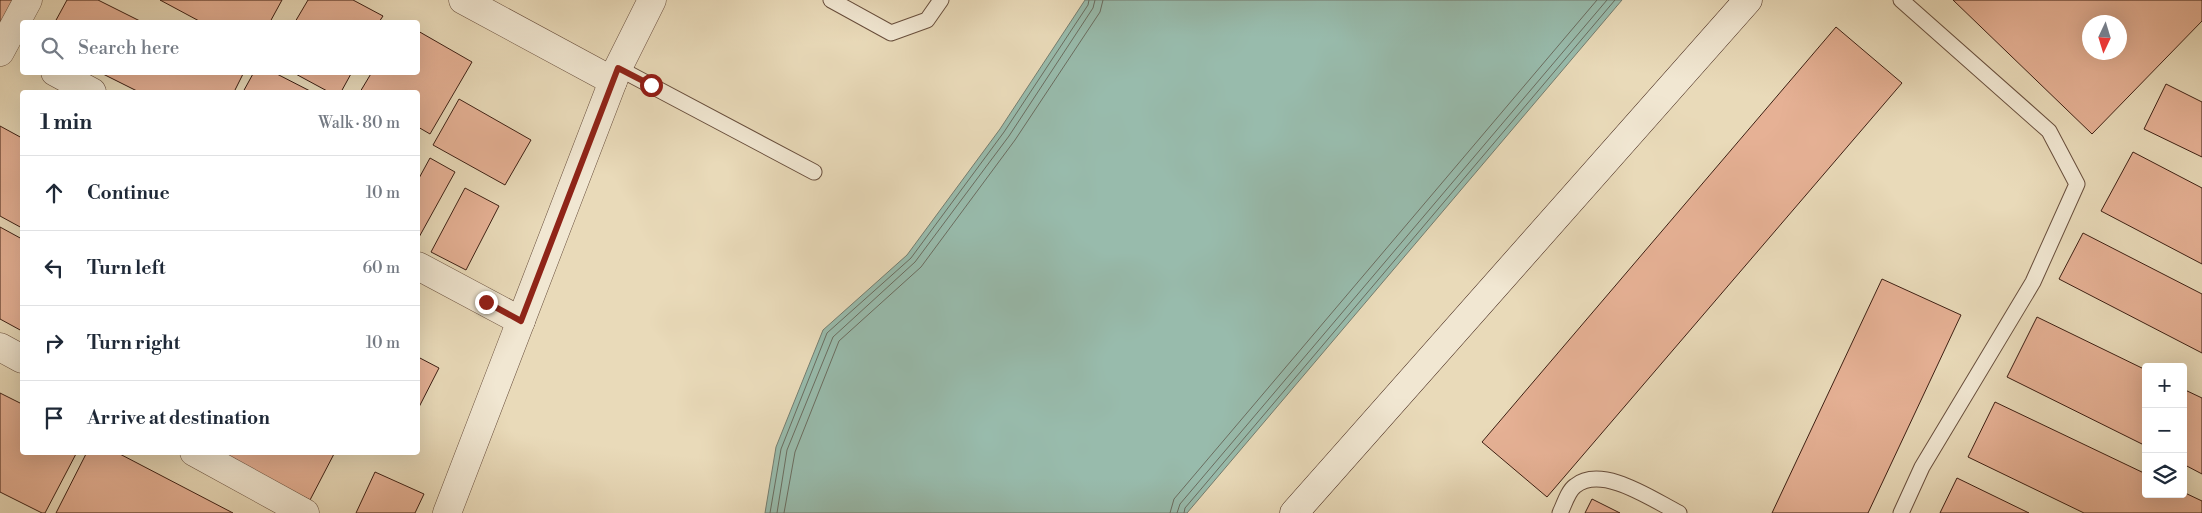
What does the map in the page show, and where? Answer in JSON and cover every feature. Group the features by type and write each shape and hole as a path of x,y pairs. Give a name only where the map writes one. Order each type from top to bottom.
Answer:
{"street":[{"path":"7,49 28,0"},
{"path":"463,0 616,75"},
{"path":"447,513 616,75 652,0"},
{"path":"1294,513 1748,0"},
{"path":"61,75 88,90"},
{"path":"420,267 521,321"},
{"path":"0,347 20,359"},
{"path":"199,455 305,513"}],"lane":[{"path":"831,0 891,33 927,20 941,0"},
{"path":"1900,0 2049,131 2076,184 2033,282 1922,467 1901,513"},
{"path":"616,75 814,172"},
{"path":"1560,513 1574,486 1592,477 1615,481 1678,513"}],"water":[{"path":"1085,0 1622,0 1187,513 765,513 776,447 823,330 907,255 1000,129"}],"building":[{"path":"0,0 14,0 2,22 0,21"},
{"path":"67,0 98,0 138,20 56,20"},
{"path":"160,0 282,0 271,20 197,20"},
{"path":"308,0 353,0 383,16 380,20 296,20"},
{"path":"1953,0 2202,0 2202,21 2092,134"},
{"path":"1836,27 1902,83 1547,497 1482,442"},
{"path":"420,32 472,62 430,134 420,128 420,90 361,90 370,75 420,75"},
{"path":"105,75 242,75 235,90 135,90"},
{"path":"252,75 279,75 308,90 244,90"},
{"path":"298,75 350,75 342,90 325,90"},
{"path":"2166,84 2202,102 2202,157 2144,129"},
{"path":"459,99 531,140 505,185 433,145"},
{"path":"0,126 20,137 20,227 0,216"},
{"path":"2133,152 2202,188 2202,264 2101,211"},
{"path":"430,158 455,172 420,235 420,176"},
{"path":"465,188 499,206 466,270 431,252"},
{"path":"0,227 20,238 20,330 0,319"},
{"path":"2083,233 2202,294 2202,353 2059,279"},
{"path":"1882,279 1961,315 1868,513 1772,513"},
{"path":"2037,317 2142,368 2142,444 2007,377"},
{"path":"420,358 439,368 420,405"},
{"path":"2187,391 2202,398 2202,474 2187,466"},
{"path":"0,393 20,403 20,455 75,455 45,513 0,492"},
{"path":"1995,402 2142,472 2142,498 2187,498 2187,494 2202,501 2202,513 2084,513 1968,457"},
{"path":"85,455 122,455 233,513 56,513"},
{"path":"223,455 333,455 310,500"},
{"path":"375,472 424,494 415,513 356,513"},
{"path":"1957,478 2029,513 1940,513"},
{"path":"1592,499 1620,513 1585,513"}],"route":[{"path":"486,302 521,321 618,68 651,85"}]}
